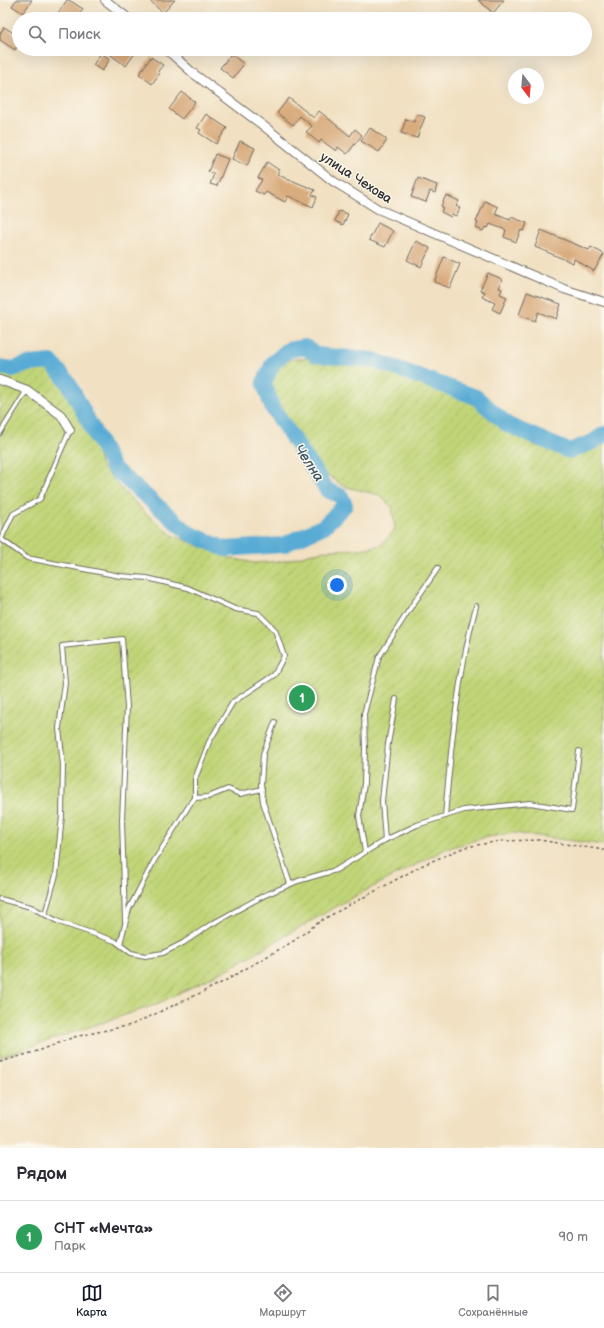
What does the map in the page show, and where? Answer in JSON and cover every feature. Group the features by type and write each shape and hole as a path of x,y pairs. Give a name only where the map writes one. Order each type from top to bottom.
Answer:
{"street":[{"path":"105,0 121,12"},
{"name":"улица Чехова","path":"174,56 194,74 333,180 378,209 564,289 604,302"},
{"path":"0,380 27,390 61,415 70,430"}],"lane":[{"path":"0,433 27,390"},
{"path":"70,430 40,499 12,514 1,539 27,558 120,576 147,578 188,588 235,609 258,613 275,630 284,656 274,675 233,702 209,742 195,779 195,798 154,861 129,909 120,944"},
{"path":"365,852 359,816 364,784 364,714 380,656 438,568"},
{"path":"445,816 450,761 465,650 476,606"},
{"path":"45,914 56,875 62,816 63,765 58,728 65,683 62,646 122,640 127,707 122,820 125,921"},
{"path":"385,840 382,801 388,744 396,699"},
{"path":"275,722 263,754 263,802 290,884"},
{"path":"0,899 31,907 59,922 115,941 131,953 145,956 163,953 183,943 210,925 263,896 290,884 336,870 385,840 417,825 464,810 530,803 572,810 579,751"},
{"path":"195,798 208,798 228,789 240,794 262,789"}],"path":[{"path":"0,1062 41,1050 74,1037 131,1025 194,996 223,982 292,942 322,920 423,865 465,847 500,841 539,840 604,850"}],"green space":[{"path":"325,358 377,364 442,387 491,414 536,446 557,451 572,447 604,429 604,845 514,833 482,838 446,849 344,902 226,970 155,1005 0,1057 0,362 53,367 61,373 73,390 90,432 101,466 124,492 150,517 172,535 230,558 254,563 284,561 330,550 361,549 381,545 395,530 392,507 379,495 343,486 295,451 265,398 262,389 264,376 277,362 294,359"}],"building":[{"path":"16,0 32,0 24,12 12,6"},
{"path":"67,0 83,9 81,12 59,12"},
{"path":"149,0 175,0 164,12 162,12"},
{"path":"478,0 504,0 494,12 492,12"},
{"path":"4,27 12,32 12,48 0,40 0,34"},
{"path":"99,56 106,56 110,59 102,71 93,65"},
{"path":"112,56 133,56 126,66"},
{"path":"229,56 234,56 244,64 233,78 220,68"},
{"path":"151,57 163,65 158,71 160,73 152,84 139,74"},
{"path":"182,92 195,102 182,119 169,109"},
{"path":"289,98 314,118 319,111 350,136 355,129 362,135 347,154 338,147 336,151 321,140 319,143 306,132 312,126 300,116 293,125 277,113"},
{"path":"206,114 227,128 216,144 199,133 201,130 197,128"},
{"path":"417,114 425,117 417,138 401,133 406,119 414,122"},
{"path":"370,128 386,139 386,142 379,152 361,141"},
{"path":"240,141 255,148 247,166 232,159"},
{"path":"215,154 228,159 217,186 210,184 214,174 208,172"},
{"path":"267,162 279,170 277,174 315,190 312,195 317,197 313,207 288,196 285,202 266,192 264,195 255,191 262,180 258,178"},
{"path":"418,178 437,185 435,193 430,191 426,202 411,197"},
{"path":"446,195 459,201 456,206 460,208 456,216 452,214 451,217 441,212 443,207 441,206"},
{"path":"485,201 498,207 495,214 510,220 511,217 527,223 524,231 521,230 516,242 504,237 506,230 490,224 488,228 485,227 483,231 476,228 478,223 476,222"},
{"path":"339,211 348,214 343,225 335,221"},
{"path":"378,223 393,231 385,247 369,240"},
{"path":"541,230 589,250 591,247 604,254 594,271 574,259 573,263 535,247"},
{"path":"416,241 430,248 421,267 407,260"},
{"path":"444,257 460,264 450,288 434,282"},
{"path":"488,273 502,279 499,288 502,289 500,294 507,297 500,313 492,309 495,303 482,297 485,292 480,290"},
{"path":"527,292 561,304 556,319 538,312 535,321 519,315"}],"waterway":[{"name":"Челна","path":"0,367 13,369 28,364 51,362 68,382 113,468 189,533 225,549 283,545 324,526 345,505 341,496 327,490 272,407 264,383 273,363 288,350 305,347 316,355 373,360 476,397 508,425 569,451 593,442 604,434"}],"place":[{"name":"СНТ «Мечта»","path":"302,698"}]}
